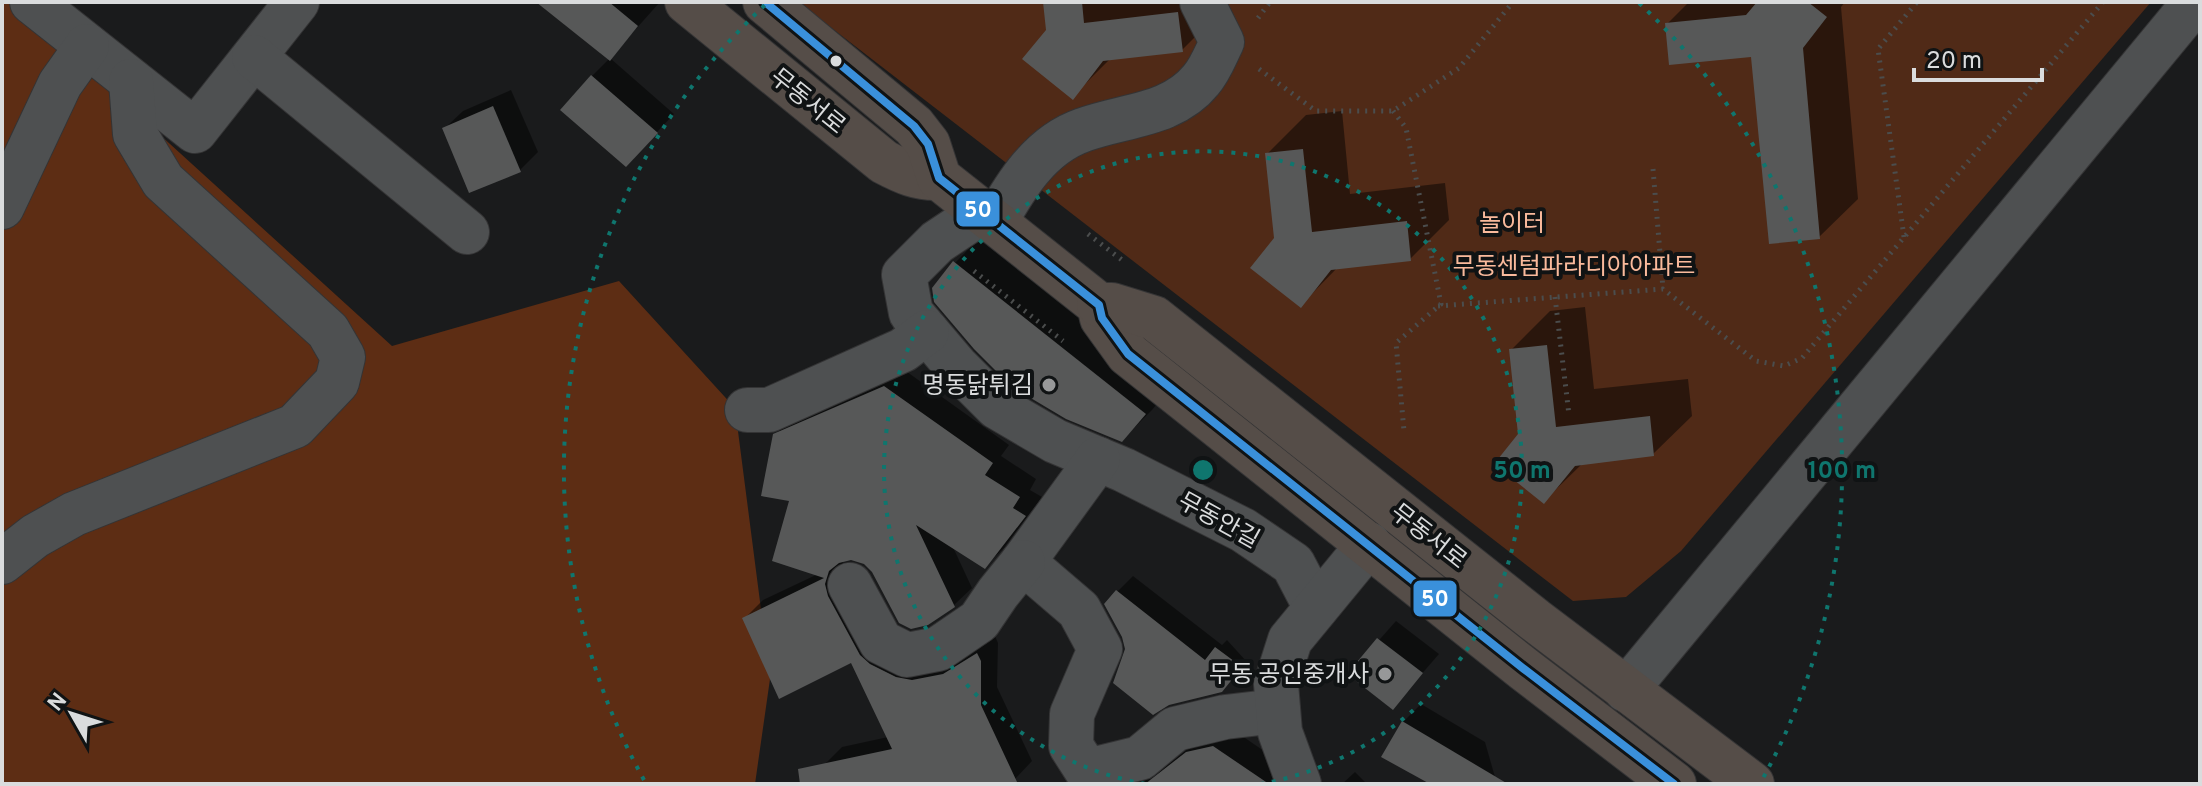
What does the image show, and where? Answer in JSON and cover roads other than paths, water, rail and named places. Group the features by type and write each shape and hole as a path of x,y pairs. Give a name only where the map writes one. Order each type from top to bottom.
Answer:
{"main road":[{"name":"무동서로","path":"687,2 884,162 914,176 939,178"},
{"name":"무동서로","path":"765,2 914,126 928,144 939,178 1099,305 1112,305 1154,318 1626,690 1752,784"},
{"name":"무동서로","path":"1099,305 1102,318 1128,354 1524,669 1674,784"}],"street":[{"path":"32,2 195,131 297,2"},
{"path":"988,217 1045,153 1081,130 1175,103 1201,80 1222,42 1202,2"},
{"path":"1626,690 2195,2"},
{"path":"2,207 60,84 87,46"},
{"path":"254,57 467,232"},
{"path":"2,562 35,536 74,514 295,426 337,382 343,357 328,331 163,181 135,134 131,81"},
{"name":"무동안길","path":"988,217 937,242 904,275 911,313 956,366 997,407 1055,441 1243,530 1293,564 1316,608"},
{"path":"747,410 769,410 903,350 927,332"},
{"path":"850,585 881,642 907,655 938,649 979,621 1098,459"},
{"path":"1299,784 1280,732 1276,684 1290,640 1369,544"},
{"path":"1023,562 1079,610 1100,649 1072,714 1071,746 1087,771 1140,758 1175,729 1225,717 1278,711"}],"place":[{"name":"명동닭튀김","path":"1049,385"},
{"name":"무동 공인중개사","path":"1385,674"}],"park label":[{"name":"놀이터","path":"1512,223"},
{"name":"무동센텀파라디아아파트","path":"1574,266"}]}
